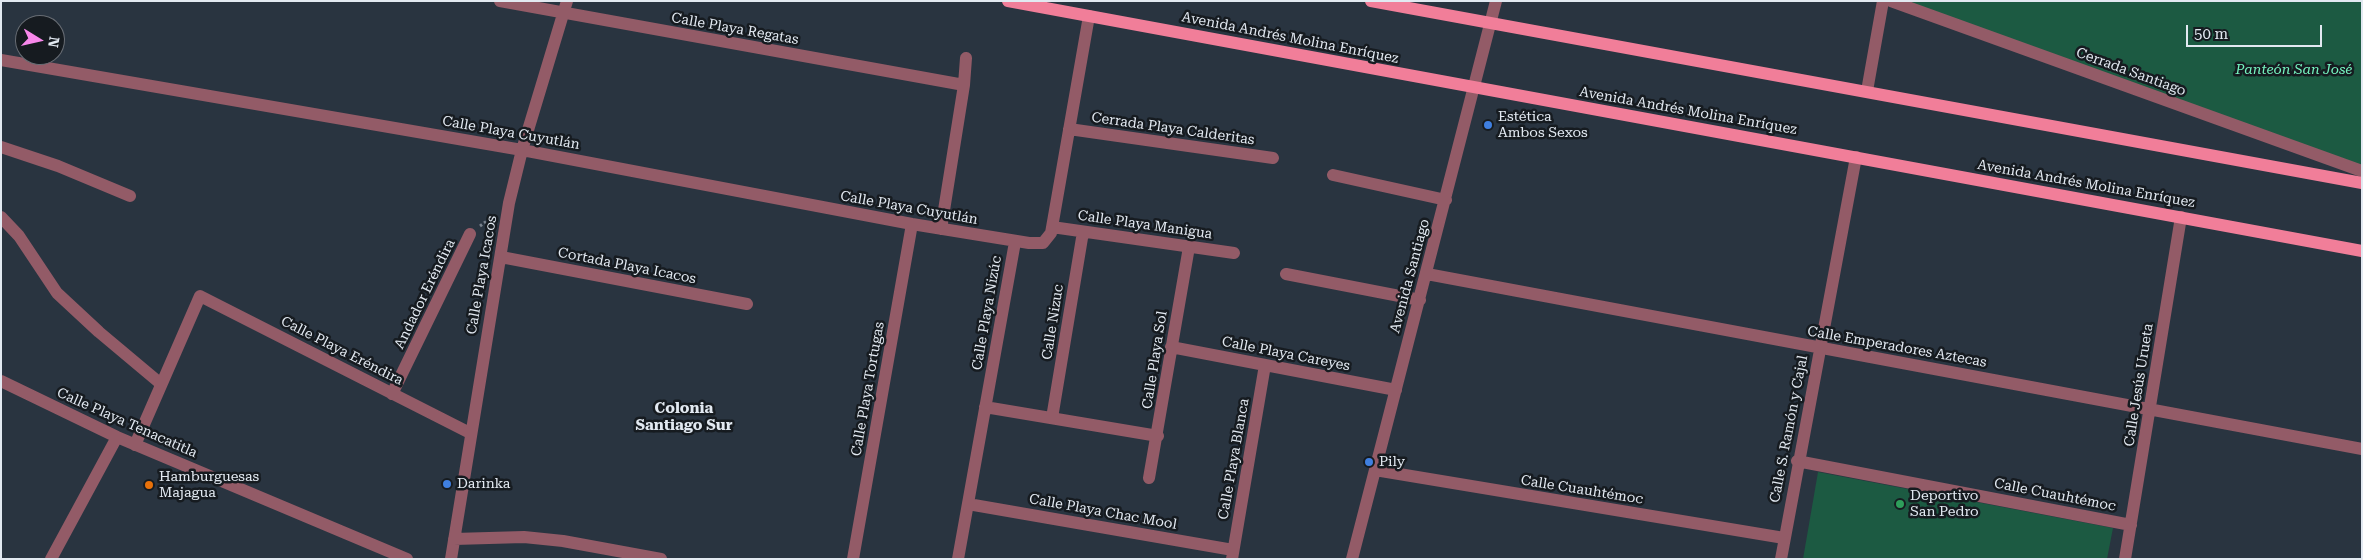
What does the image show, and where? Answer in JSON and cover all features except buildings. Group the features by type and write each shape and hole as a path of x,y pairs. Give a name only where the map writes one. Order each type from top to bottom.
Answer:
{"main road":[{"name":"Avenida Andrés Molina Enríquez","path":"1008,1 2362,251"},
{"path":"1371,1 2362,183"}],"street":[{"name":"Calle Playa Regatas","path":"500,1 565,7 964,86"},
{"name":"Avenida Santiago","path":"1352,559 1496,1"},
{"path":"1867,91 1883,1"},
{"name":"Cerrada Santiago","path":"1891,1 2362,171"},
{"name":"Calle Playa Icacos","path":"451,559 470,433 509,203 522,150 565,7"},
{"path":"1052,228 1089,16"},
{"path":"941,229 964,86 966,58"},
{"name":"Calle Playa Cuyutlán","path":"1,60 522,150 1014,242"},
{"name":"Cerrada Playa Calderitas","path":"1069,129 1273,158"},
{"path":"1,148 58,166 130,196"},
{"name":"Calle S. Ramón y Cajal","path":"1780,559 1797,461 1856,157"},
{"path":"1333,175 1446,200"},
{"path":"1,216 18,236 57,293 99,332 161,384 135,445"},
{"name":"Calle Jesús Urueta","path":"2125,559 2181,217"},
{"name":"Calle Playa Tortugas","path":"853,559 912,224"},
{"name":"Calle Playa Manigua","path":"1052,228 1234,253"},
{"name":"Calle Playa Nizúc","path":"958,559 1014,242 1043,242 1051,233 1052,228"},
{"name":"Calle Nizuc","path":"1052,418 1082,232"},
{"name":"Andador Eréndira","path":"392,394 470,234"},
{"name":"Calle Playa Sol","path":"1149,478 1158,436 1171,347 1189,246"},
{"name":"Cortada Playa Icacos","path":"501,257 747,304"},
{"path":"1286,274 1420,300"},
{"name":"Calle Emperadores Aztecas","path":"1427,274 2362,449"},
{"name":"Calle Playa Eréndira","path":"161,384 200,296 470,433"},
{"name":"Calle Playa Careyes","path":"1171,347 1396,390"},
{"name":"Calle Playa Blanca","path":"1232,554 1265,365"},
{"name":"Calle Playa Tenacatitla","path":"1,381 135,445 407,559"},
{"path":"985,407 1158,436"},
{"path":"51,559 117,437"},
{"name":"Calle Cuauhtémoc","path":"1797,461 2131,525"},
{"name":"Calle Cuauhtémoc","path":"1375,470 1784,538"},
{"name":"Calle Playa Chac Mool","path":"968,504 1232,554"},
{"path":"454,539 524,538 563,541 661,559"}],"green space":[{"name":"Panteón San José","path":"1902,1 2362,1 2362,166"},
{"name":"Deportivo San Pedro","path":"1818,472 2113,528 2107,559 1803,559"}],"place":[{"name":"Estética Ambos Sexos","path":"1488,125"},
{"name":"Pily","path":"1369,462"},
{"name":"Darinka","path":"447,484"},
{"name":"Hamburguesas Majagua","path":"149,485"},
{"name":"Deportivo San Pedro","path":"1900,504"}],"district":[{"name":"Colonia Santiago Sur","path":"684,418"}]}
